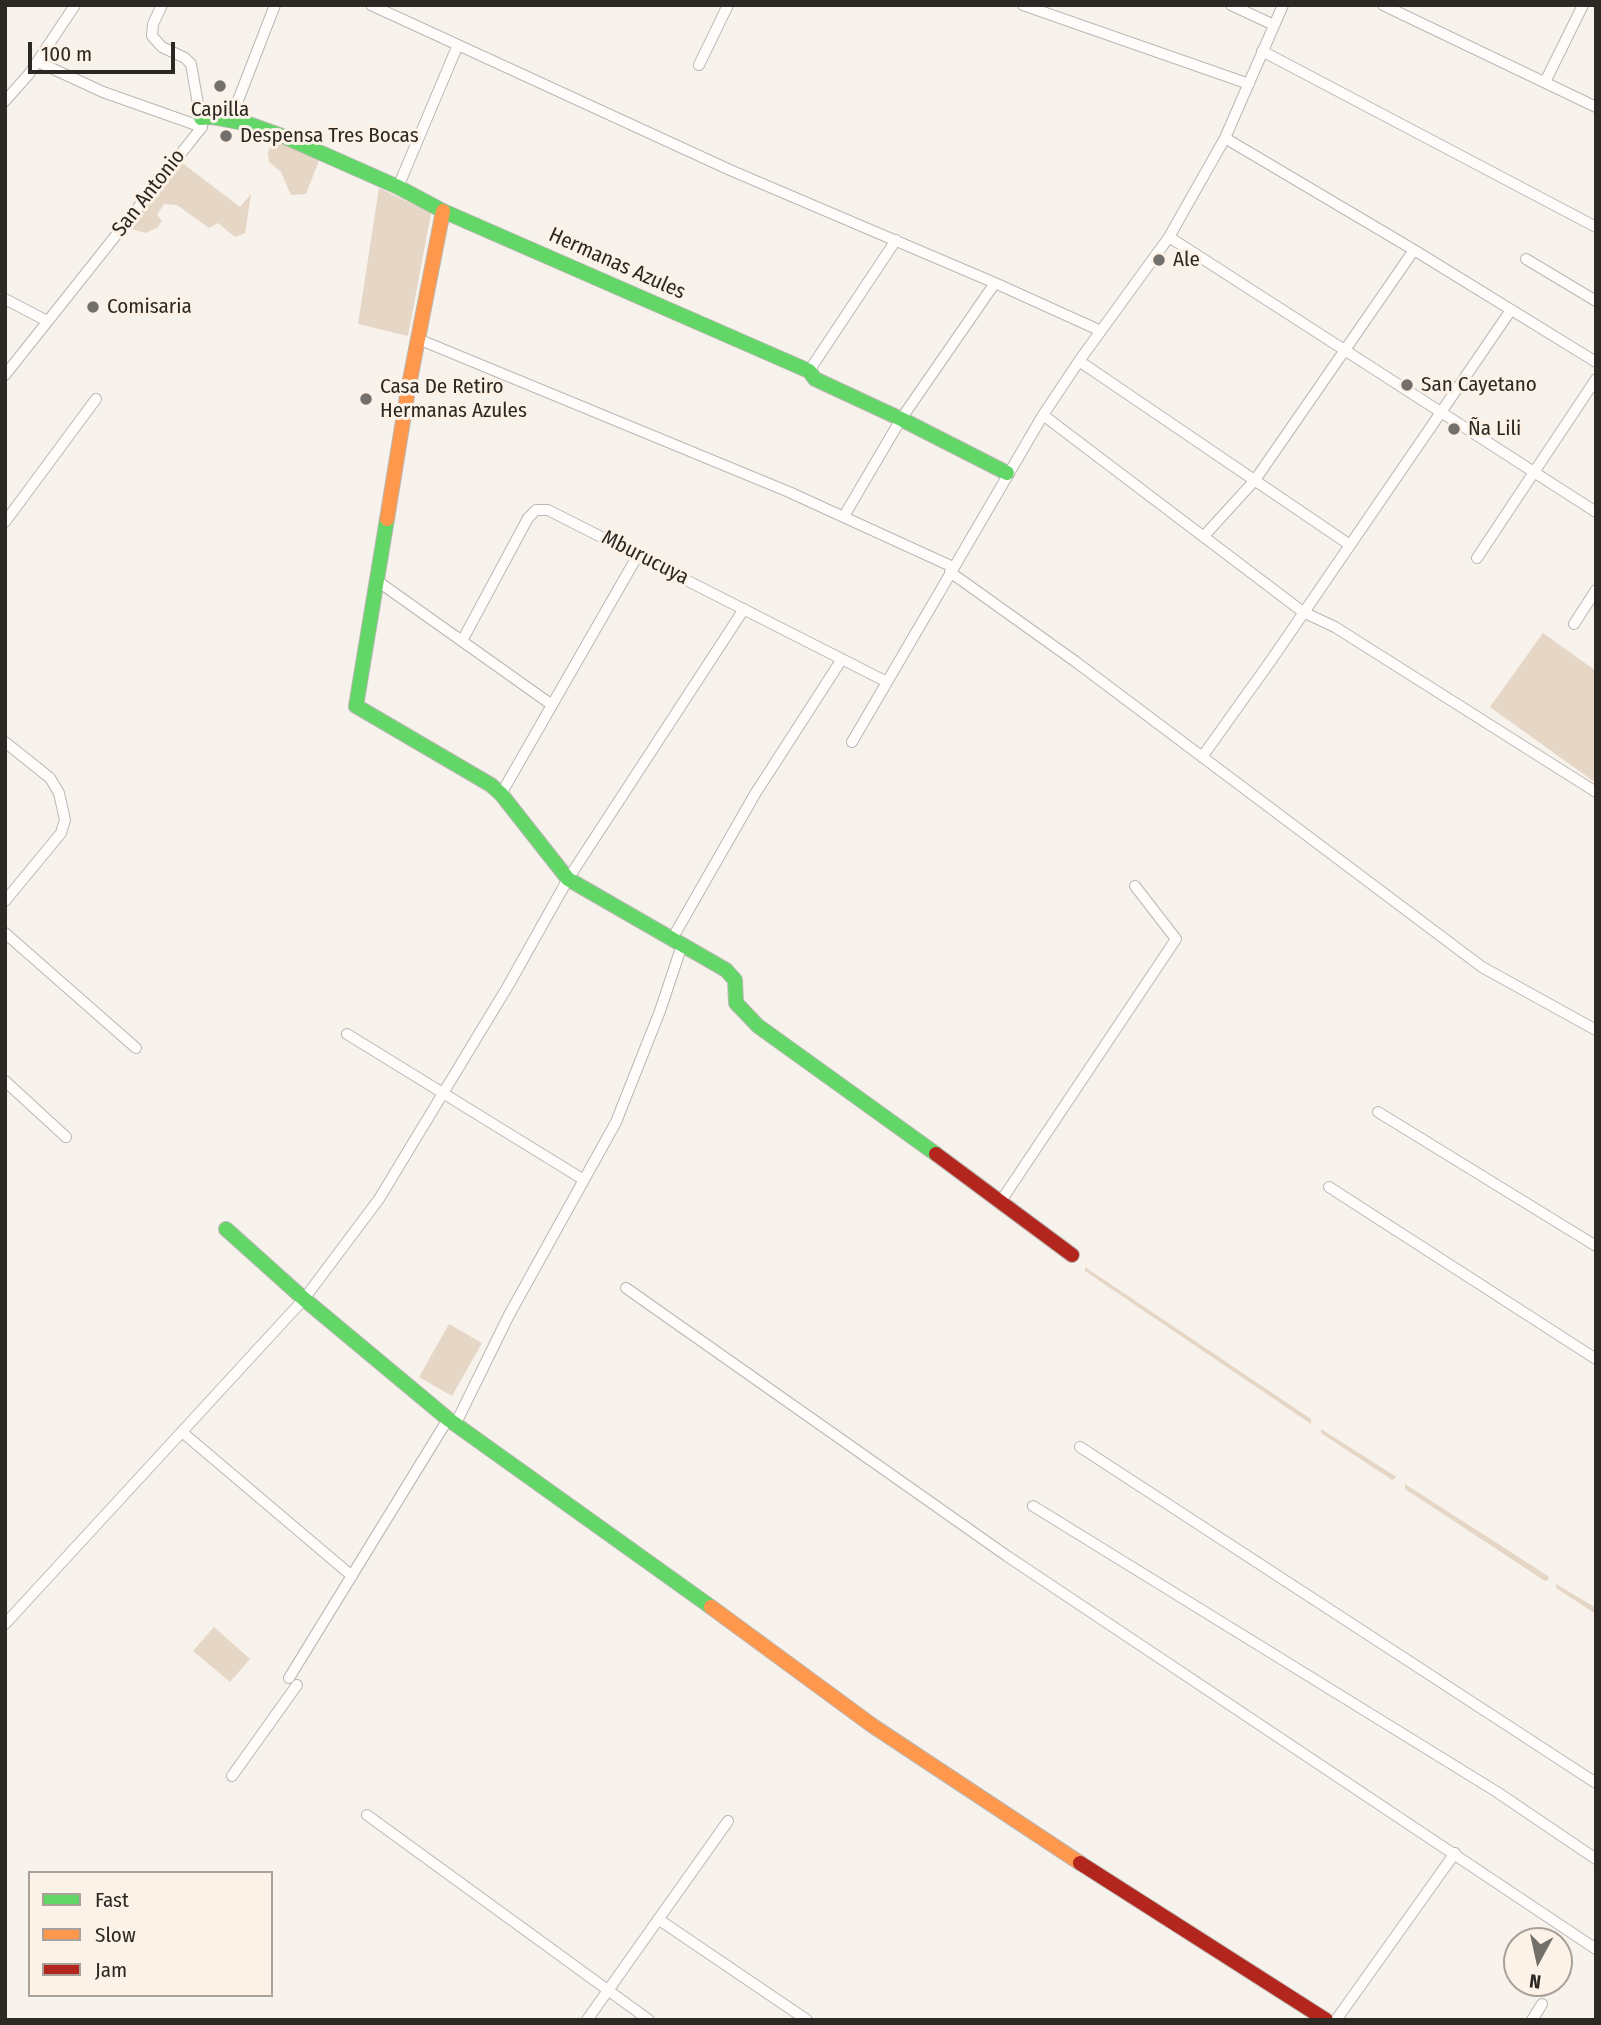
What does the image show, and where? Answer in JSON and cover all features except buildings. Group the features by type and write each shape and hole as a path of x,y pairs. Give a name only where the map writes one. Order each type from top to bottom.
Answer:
{"street":[{"path":"5,101 38,62 75,5"},
{"path":"162,5 153,24 152,36 162,47 185,58 191,64 201,123"},
{"path":"230,121 275,5"},
{"path":"371,5 457,47 730,170 1101,331"},
{"path":"699,65 728,5"},
{"path":"1023,5 1249,84"},
{"path":"1231,5 1274,25"},
{"path":"852,742 1043,415 1169,237 1225,138 1283,5"},
{"path":"1383,5 1596,107"},
{"path":"1545,82 1583,5"},
{"path":"398,187 457,47"},
{"path":"1262,51 1596,227"},
{"name":"Hermanas Azules","path":"38,62 103,92 201,123 212,117 249,124 285,137 398,187 443,211 809,371 815,379 901,419 1007,474"},
{"name":"San Antonio","path":"5,375 201,123"},
{"path":"1225,138 1596,362"},
{"path":"443,211 418,339 356,706 491,785 568,879 625,909 726,970 733,977 736,1003 758,1026 1001,1200 1072,1255"},
{"path":"1169,237 1596,512"},
{"path":"809,371 896,240"},
{"path":"1204,536 1255,480 1414,250"},
{"path":"1526,259 1596,301"},
{"path":"844,516 901,419 995,283"},
{"path":"5,299 47,321"},
{"path":"1202,757 1511,310"},
{"path":"418,339 844,516 952,570 1482,967 1596,1030"},
{"path":"1079,361 1350,545"},
{"path":"1477,558 1596,379"},
{"path":"5,522 96,400"},
{"path":"1043,415 1303,612 1335,627 1596,792"},
{"name":"Mburucuya","path":"462,641 528,517 536,510 556,512 887,682"},
{"path":"501,794 638,555"},
{"path":"376,580 552,705"},
{"path":"1574,624 1596,590"},
{"path":"5,1624 304,1299 379,1199 508,986 568,879 744,609"},
{"path":"232,1776 293,1682 352,1576 452,1421 616,1122 660,1011 677,942 755,794 842,659"},
{"path":"5,742 50,778 59,793 65,820 61,833 5,901"},
{"path":"1001,1200 1176,939 1135,886"},
{"path":"5,933 136,1048"},
{"path":"347,1034 584,1180"},
{"path":"5,1081 66,1137"},
{"path":"1378,1111 1596,1246"},
{"path":"1329,1187 1596,1359"},
{"path":"226,1229 304,1299 452,1421 925,1762 1325,2019 1455,1853"},
{"path":"626,1288 1007,1556 1596,1949"},
{"path":"182,1432 352,1576"},
{"path":"1080,1447 1596,1783"},
{"path":"1033,1506 1497,1792 1596,1859"},
{"path":"367,1815 649,2020"},
{"path":"587,2020 728,1821"},
{"path":"658,1919 807,2020"},
{"path":"1532,2020 1542,2004"}],"shaded area":[{"path":"274,139 320,158 306,194 291,195 281,172 269,162 268,152"},
{"path":"181,162 240,207 251,194 245,233 235,237 218,223 209,228 177,205 164,204 157,215 162,221 157,228 145,233 132,229 124,232"},
{"path":"379,188 431,213 408,336 358,324"},
{"path":"1543,633 1596,671 1596,783 1490,707"},
{"path":"1085,1267 1311,1419 1311,1424 1085,1271"},
{"path":"449,1324 482,1343 452,1396 419,1377"},
{"path":"1321,1429 1396,1478 1392,1480 1321,1433"},
{"path":"1405,1484 1549,1579 1545,1581 1405,1489"},
{"path":"1556,1584 1596,1608 1596,1614 1556,1588"},
{"path":"214,1627 250,1659 230,1682 193,1651"}],"traffic: fast":[{"path":"201,118 212,117 249,124 285,137 398,187 443,211 809,371 815,379 1007,473"},
{"path":"387,519 356,706 491,785 568,879 726,970 735,980 736,1003 758,1026 936,1154"},
{"path":"226,1229 304,1299 448,1419 711,1607"}],"traffic: slow":[{"path":"387,519 408,390 443,211"},
{"path":"711,1607 873,1726 1080,1863"}],"traffic: jam":[{"path":"936,1154 1072,1255"},
{"path":"1080,1863 1326,2020"}],"place":[{"name":"Capilla","path":"220,86"},
{"name":"Despensa Tres Bocas","path":"226,136"},
{"name":"Ale","path":"1159,260"},
{"name":"Comisaria","path":"93,307"},
{"name":"San Cayetano","path":"1407,385"},
{"name":"Casa De Retiro Hermanas Azules","path":"366,399"},
{"name":"Ña Lili","path":"1454,429"}]}
